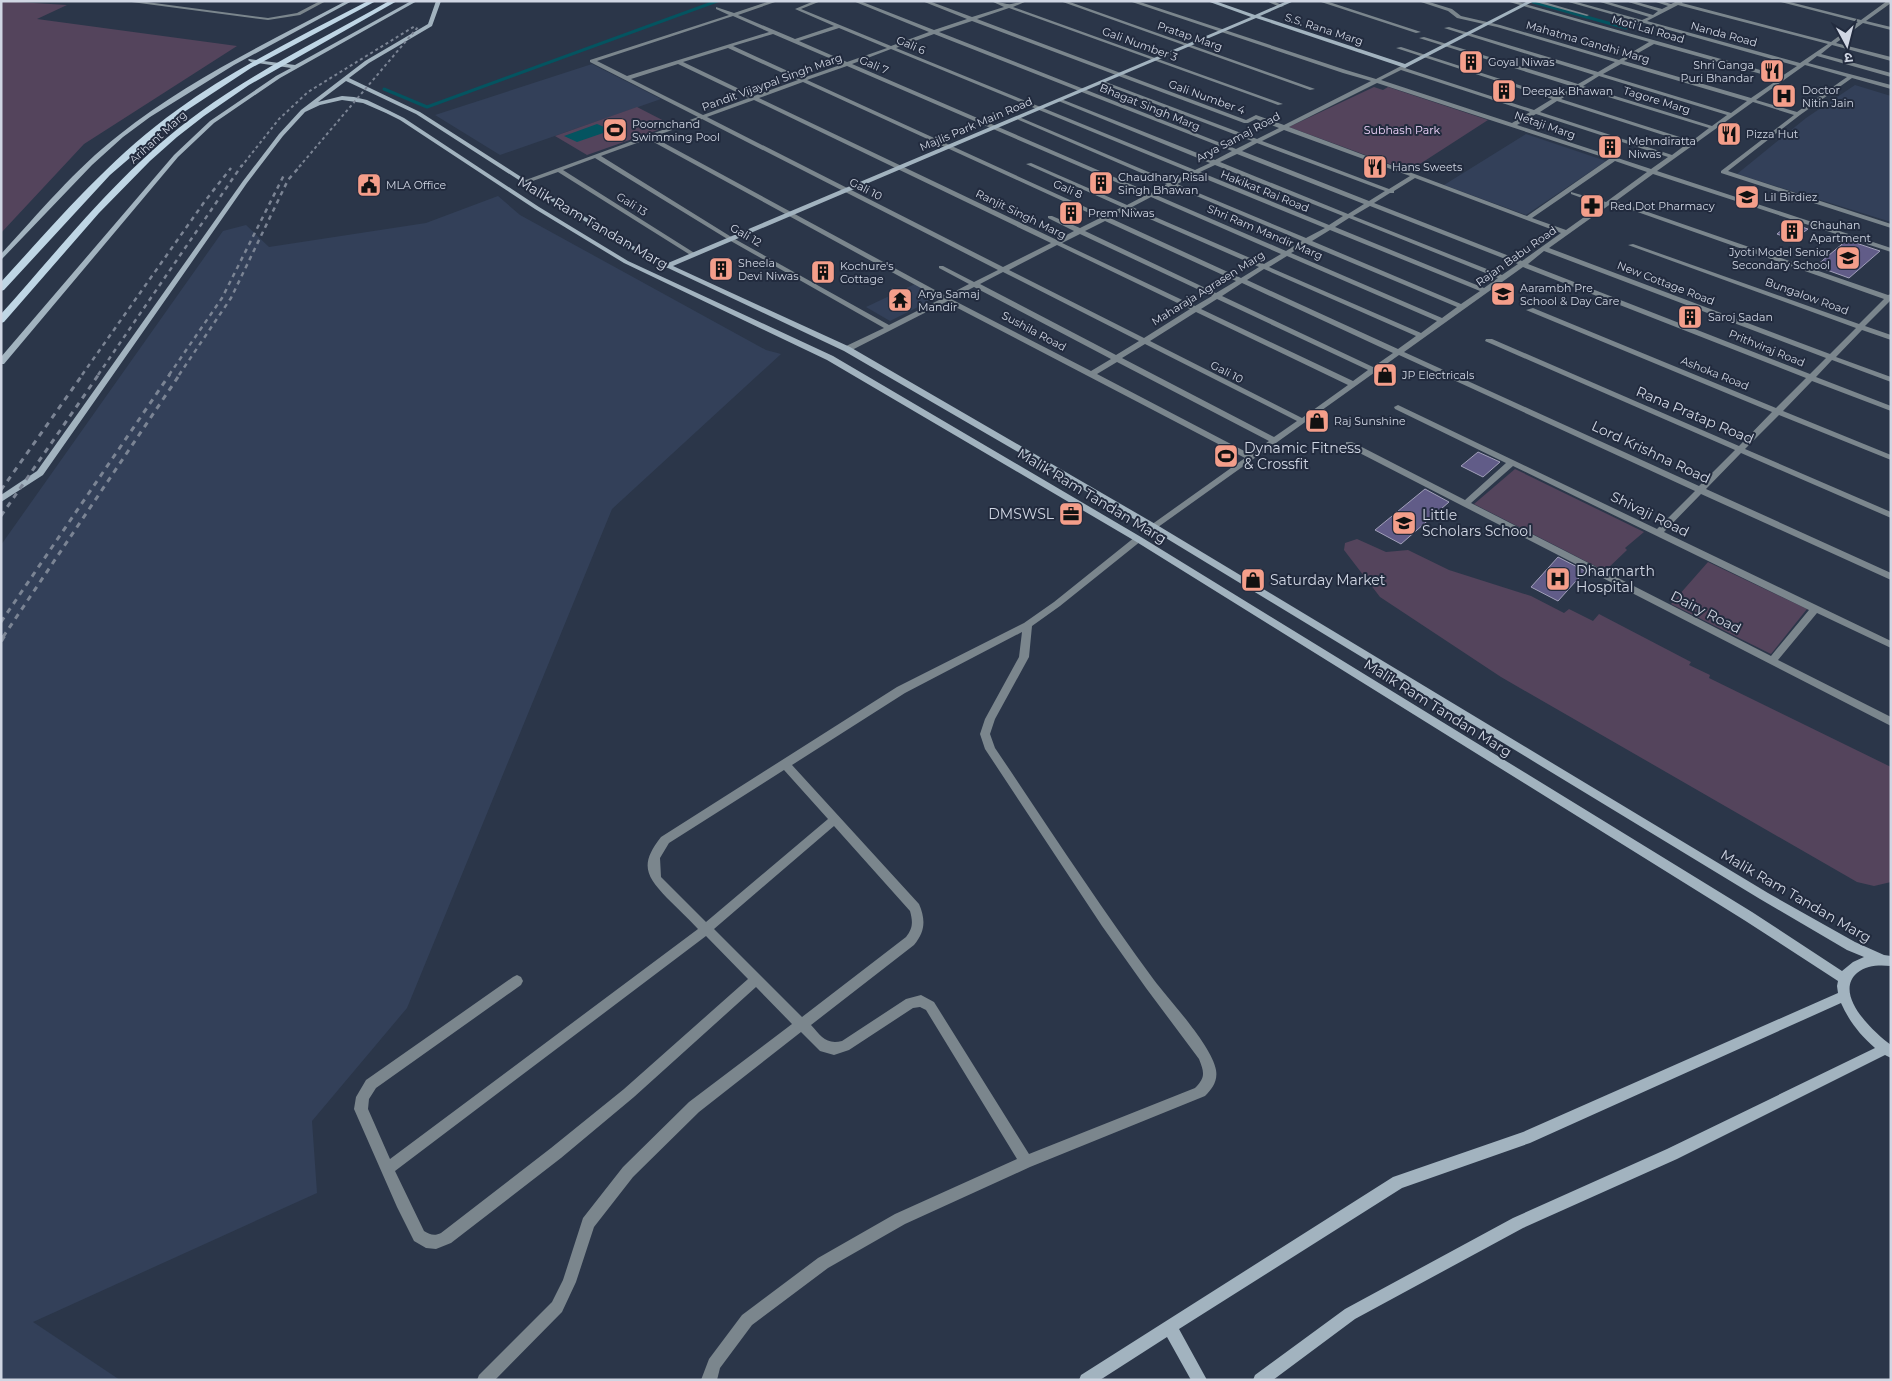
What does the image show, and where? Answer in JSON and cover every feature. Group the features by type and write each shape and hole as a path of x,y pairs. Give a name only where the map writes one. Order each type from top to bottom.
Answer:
{"main road":[{"name":"Arihant Marg","path":"1,288 77,203 145,138 219,84 373,1"},
{"name":"Arihant Marg","path":"1,320 106,202 171,138 202,113 394,1"}],"street":[{"path":"126,1 268,18 298,14 324,1"},
{"path":"1,258 119,138 157,109 244,58 350,1"},
{"path":"1,362 122,217 183,149 212,122 297,67 414,1"},
{"path":"1,499 40,473 229,204 281,134 303,111 345,78 367,62 430,25 439,1"},
{"name":"Gali 10","path":"776,1 592,61 1302,421"},
{"name":"Gali 6","path":"819,1 797,9 1039,108"},
{"name":"Bhagat Singh Marg","path":"855,1 1523,264"},
{"name":"Gali Number 4","path":"924,1 1246,122 1256,117 1567,233"},
{"name":"Gali Number 3","path":"993,1 1280,104"},
{"name":"Pandit Vijaypal Singh Marg","path":"525,182 848,65 891,47 1026,1"},
{"name":"Pratap Marg","path":"1062,1 1312,89"},
{"name":"Netaji Marg","path":"1131,1 1219,32 1512,124 1891,250"},
{"path":"1143,5 1154,1"},
{"name":"S.S. Rana Marg","path":"1209,1 1403,67"},
{"path":"1268,1 1282,6"},
{"name":"Majlis Park Main Road","path":"648,274 1292,1"},
{"path":"1320,1 1418,32"},
{"name":"Mahatma Gandhi Marg","path":"1420,1 1450,10 1459,17 1488,23 1798,114"},
{"name":"Moti Lal Road","path":"1508,1 1783,78"},
{"path":"1533,1 1596,18"},
{"name":"Arya Samaj Road","path":"847,349 1078,230 1533,1"},
{"name":"Nanda Road","path":"1567,1 1891,87"},
{"path":"1599,1 1652,16"},
{"path":"1627,1 1662,11"},
{"path":"1655,1 1677,3 1891,60"},
{"path":"1780,1 1891,29"},
{"name":"Rajan Babu Road","path":"1154,527 1891,1"},
{"path":"1622,32 1677,3"},
{"name":"Gali 7","path":"718,8 995,127"},
{"path":"794,41 840,26"},
{"path":"1447,28 1732,115"},
{"path":"627,78 773,32"},
{"name":"Tagore Marg","path":"1422,38 1714,128"},
{"path":"1512,124 1655,41"},
{"name":"Gali 8","path":"728,46 1399,352"},
{"path":"1399,48 1693,143"},
{"path":"1816,54 1891,75"},
{"path":"244,58 297,67"},
{"name":"Ranjit Singh Marg","path":"679,62 1354,385"},
{"path":"1403,67 1673,157"},
{"path":"1852,76 1798,114 1723,172 1891,226"},
{"name":"Malik Ram Tandan Marg","path":"345,78 418,114 620,240 667,266 847,349 1154,527 1764,896 1851,946 1887,960"},
{"path":"1101,82 1392,192"},
{"path":"359,99 373,93"},
{"path":"1088,99 1095,96"},
{"name":"Malik Ram Tandan Marg","path":"303,111 329,99 347,97 359,99 402,120 507,189 648,274 830,358 1138,539 1748,916 1845,979"},
{"path":"1059,100 1503,278"},
{"path":"1073,106 1080,102"},
{"name":"Hakikat Rai Road","path":"1039,108 1485,291"},
{"path":"1017,118 1462,307"},
{"name":"Shri Ram Mandir Marg","path":"995,127 1443,321"},
{"name":"Sushila Road","path":"648,137 946,298 1252,458"},
{"name":"Gali 12","path":"596,156 731,239 888,327"},
{"path":"1528,218 1614,159"},
{"path":"1028,164 1422,336"},
{"name":"Gali 13","path":"559,170 694,255"},
{"name":"Maharaja Agrasen Marg","path":"1092,374 1263,267 1392,192 1415,176"},
{"path":"507,189 525,182"},
{"name":"Bungalow Road","path":"1573,193 1609,203 1890,297"},
{"path":"1050,217 1374,370"},
{"path":"602,247 620,240"},
{"name":"Bungalow Road","path":"1631,245 1891,338"},
{"name":"New Cottage Road","path":"1544,249 1891,380"},
{"name":"Prithviraj Road","path":"1523,264 1891,409"},
{"path":"941,267 976,283 1275,441"},
{"path":"1658,533 1890,297"},
{"name":"Ashoka Road","path":"1530,310 1891,458"},
{"name":"Rana Pratap Road","path":"1489,341 1891,515"},
{"path":"830,358 847,349"},
{"name":"Lord Krishna Road","path":"1399,352 1891,577"},
{"name":"Shivaji Road","path":"1398,407 1891,645"},
{"name":"Dairy Road","path":"1348,444 1891,722"},
{"path":"1465,504 1512,462"},
{"path":"1026,1162 930,1006 921,1001 910,1003 845,1046 834,1049 824,1047 656,879 652,867 654,854 665,840 901,690 1027,625 1057,604 1154,527"},
{"path":"1772,662 1815,608"},
{"path":"709,1380 714,1364 747,1320 823,1263 900,1220 1026,1162 1200,1092 1208,1084 1210,1071 1204,1055 1106,922 990,749 985,734 990,719 1024,657 1027,625"},
{"path":"484,1380 557,1307 569,1282 588,1223 628,1172 694,1107 917,934 920,921 915,908 784,763"},
{"path":"387,1169 705,930 835,819"},
{"path":"1260,1380 1350,1314 1518,1223 1672,1154 1888,1050 1865,1032 1851,1014 1844,996 1845,979 1852,968 1865,961 1887,960"},
{"path":"516,981 371,1084 363,1097 362,1109 387,1169 419,1236 426,1241 436,1242 446,1238 556,1153 629,1093 755,980"},
{"path":"1086,1380 1398,1182 1524,1138 1844,996"},
{"path":"1170,1326 1200,1380"}],"shaded area":[{"path":"592,64 661,99 500,155 435,115"},
{"path":"1855,85 1891,96 1891,222 1737,174 1806,118"},
{"path":"597,124 609,129 609,131 577,142 564,136"},
{"path":"1526,134 1606,161 1526,215 1444,185"},
{"path":"498,196 520,215 766,350 781,354 612,509 407,1008 312,1121 317,1193 33,1322 120,1380 1,1380 1,545 223,231 246,225 269,247 426,223"},
{"path":"915,284 938,297 890,321 866,307"}],"green space":[{"path":"1,1 67,5 37,19 237,46 84,144 1,233"},
{"name":"Subhash Park","path":"1374,87 1383,90 1388,87 1488,120 1409,171 1289,127"},
{"name":"Poornchand Swimming Pool","path":"637,107 672,125 587,155 555,136"},
{"path":"1515,469 1644,532 1625,548 1627,550 1605,571 1474,504"},
{"path":"1357,539 1386,552 1408,550 1449,570 1531,596 1564,613 1569,609 1593,621 1599,614 1691,662 1689,665 1710,675 1709,678 1891,767 1891,882 1874,886 1857,882 1501,677 1380,597 1344,550 1345,543"},
{"path":"1708,562 1807,609 1771,654 1671,604"}],"building":[{"name":"Chauhan Apartment","path":"1790,223 1808,229 1793,240 1777,234"},
{"name":"Jyoti Model Senior Secondary School","path":"1847,240 1880,251 1849,278 1816,266"},
{"path":"1478,452 1500,462 1483,477 1461,466"},
{"name":"Little Scholars School","path":"1425,489 1449,502 1401,544 1375,530"},
{"name":"Dharmarth Hospital","path":"1558,557 1585,571 1558,601 1531,587"}],"waterway":[{"path":"384,89 427,107 717,1"},
{"path":"1533,2 1626,28"}],"railway":[{"path":"241,167 279,119 308,92 415,26"},
{"path":"299,167 418,27"},
{"path":"98,375 242,165"},
{"path":"179,375 231,298 288,180 301,165"},
{"path":"82,375 205,201 231,168"},
{"path":"169,375 222,298 284,175"},
{"path":"1,490 83,374"},
{"path":"1,516 99,374"},
{"path":"1,622 170,374"},
{"path":"3,637 180,374"},
{"path":"1,641 4,636"}],"place":[{"name":"Goyal Niwas","path":"1471,62"},
{"name":"Shri Ganga Puri Bhandar","path":"1772,71"},
{"name":"Deepak Bhawan","path":"1504,91"},
{"name":"Doctor Nitin Jain","path":"1784,96"},
{"name":"Poornchand Swimming Pool","path":"615,130"},
{"name":"Pizza Hut","path":"1729,134"},
{"name":"Mehndiratta Niwas","path":"1610,147"},
{"name":"Hans Sweets","path":"1375,167"},
{"name":"Chaudhary Risal Singh Bhawan","path":"1101,183"},
{"name":"MLA Office","path":"369,185"},
{"name":"Lil Birdiez","path":"1747,197"},
{"name":"Red Dot Pharmacy","path":"1592,206"},
{"name":"Prem Niwas","path":"1071,213"},
{"name":"Chauhan Apartment","path":"1792,231"},
{"name":"Jyoti Model Senior Secondary School","path":"1848,258"},
{"name":"Sheela Devi Niwas","path":"721,269"},
{"name":"Kochure's Cottage","path":"823,272"},
{"name":"Aarambh Pre School & Day Care","path":"1503,294"},
{"name":"Arya Samaj Mandir","path":"900,300"},
{"name":"Saroj Sadan","path":"1690,317"},
{"name":"JP Electricals","path":"1385,375"},
{"name":"Raj Sunshine","path":"1317,421"},
{"name":"Dynamic Fitness & Crossfit","path":"1226,456"},
{"name":"DMSWSL","path":"1071,514"},
{"name":"Little Scholars School","path":"1404,523"},
{"name":"Dharmarth Hospital","path":"1558,579"},
{"name":"Saturday Market","path":"1253,580"}]}
